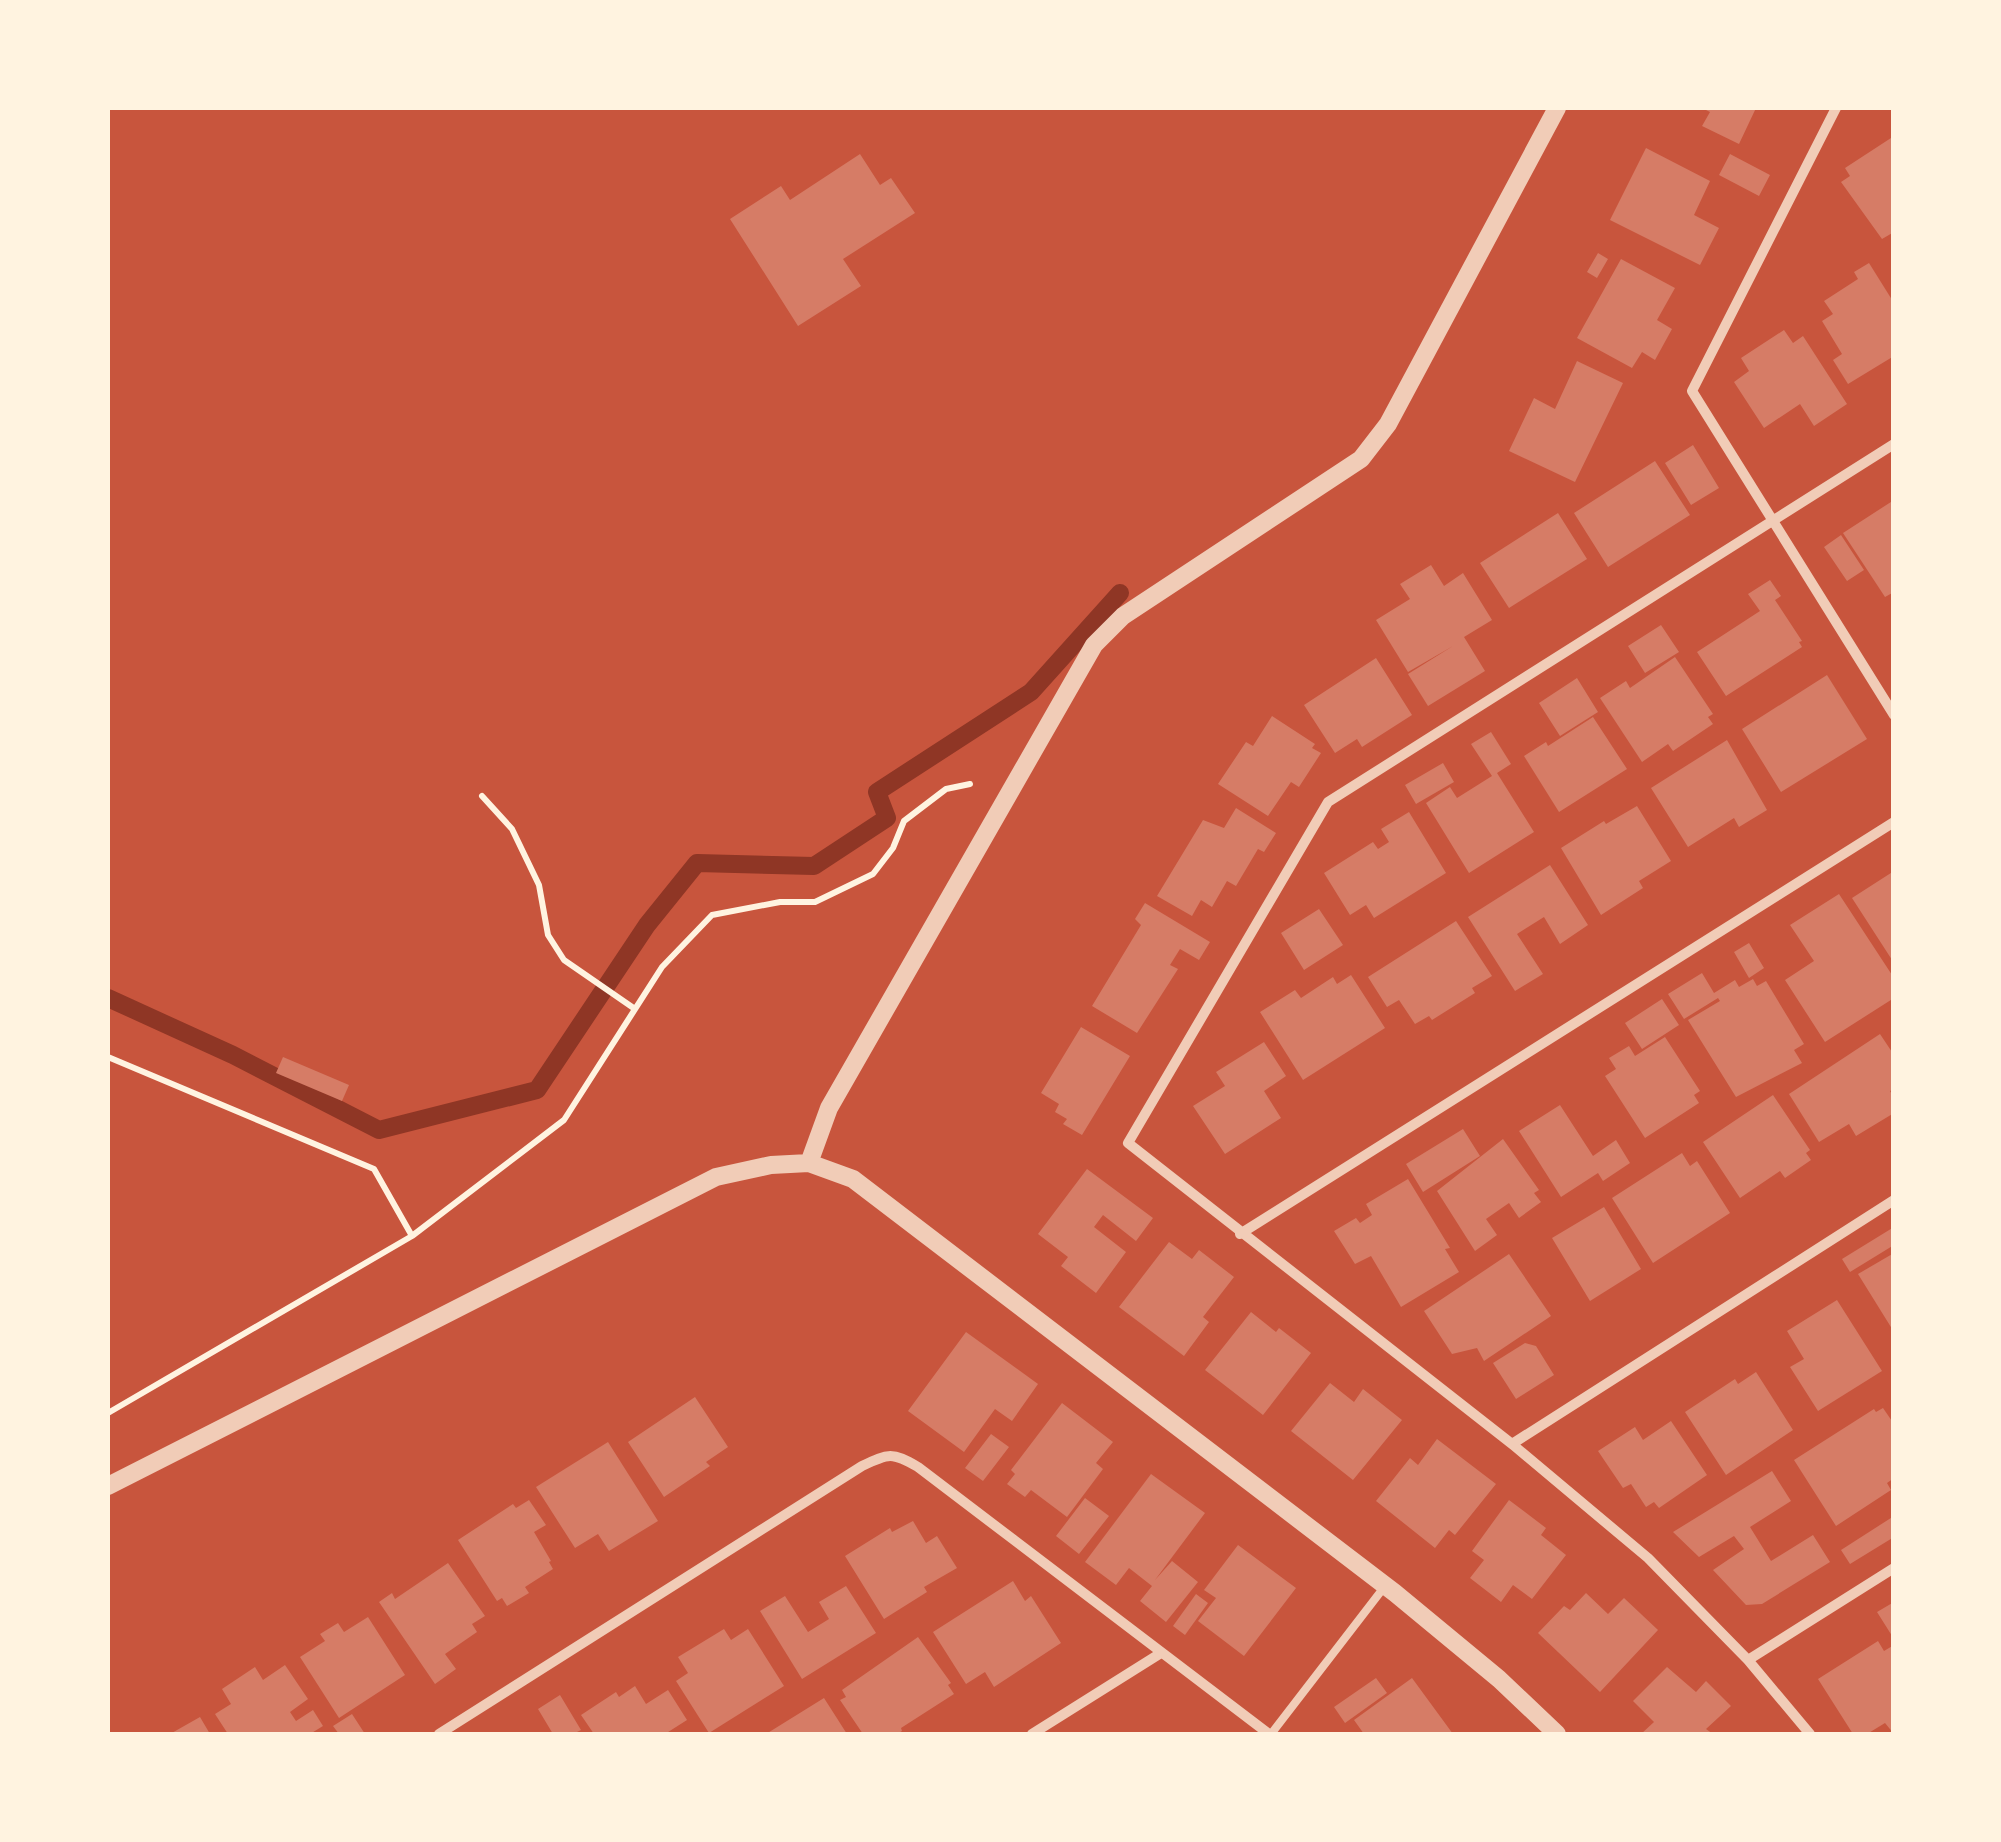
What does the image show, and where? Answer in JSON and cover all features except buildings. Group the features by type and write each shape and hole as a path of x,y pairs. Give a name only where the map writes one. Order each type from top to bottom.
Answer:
{"street":[{"path":"809,1164 829,1108 1094,645 1123,616 1361,459 1388,424 1557,108"},
{"path":"1836,108 1692,391 1894,714"},
{"path":"1810,1734 1748,1660 1648,1558 1512,1444 1128,1143 1328,802 1894,444"},
{"path":"1240,1234 1894,822"},
{"path":"108,1486 716,1177 771,1165 809,1164 853,1180 1385,1586 1499,1679 1557,1734"},
{"path":"1512,1444 1894,1200"},
{"path":"438,1734 886,1454 899,1456 918,1467 1270,1734"},
{"path":"1748,1660 1894,1568"},
{"path":"1032,1734 1161,1653"}],"lane":[{"path":"1270,1734 1385,1586"}],"path":[{"path":"108,1413 412,1236 564,1120 662,967 712,915 780,902 815,902 873,874 893,848 904,821 946,789 980,782 1010,790"},
{"path":"482,796 512,829 538,885 548,935 564,960 635,1009"},
{"path":"108,1058 374,1169 412,1236"}],"waterway":[{"path":"108,998 233,1055 379,1130 537,1090 647,925 697,863 814,866 887,818 877,792 1031,692 1120,593"}]}
